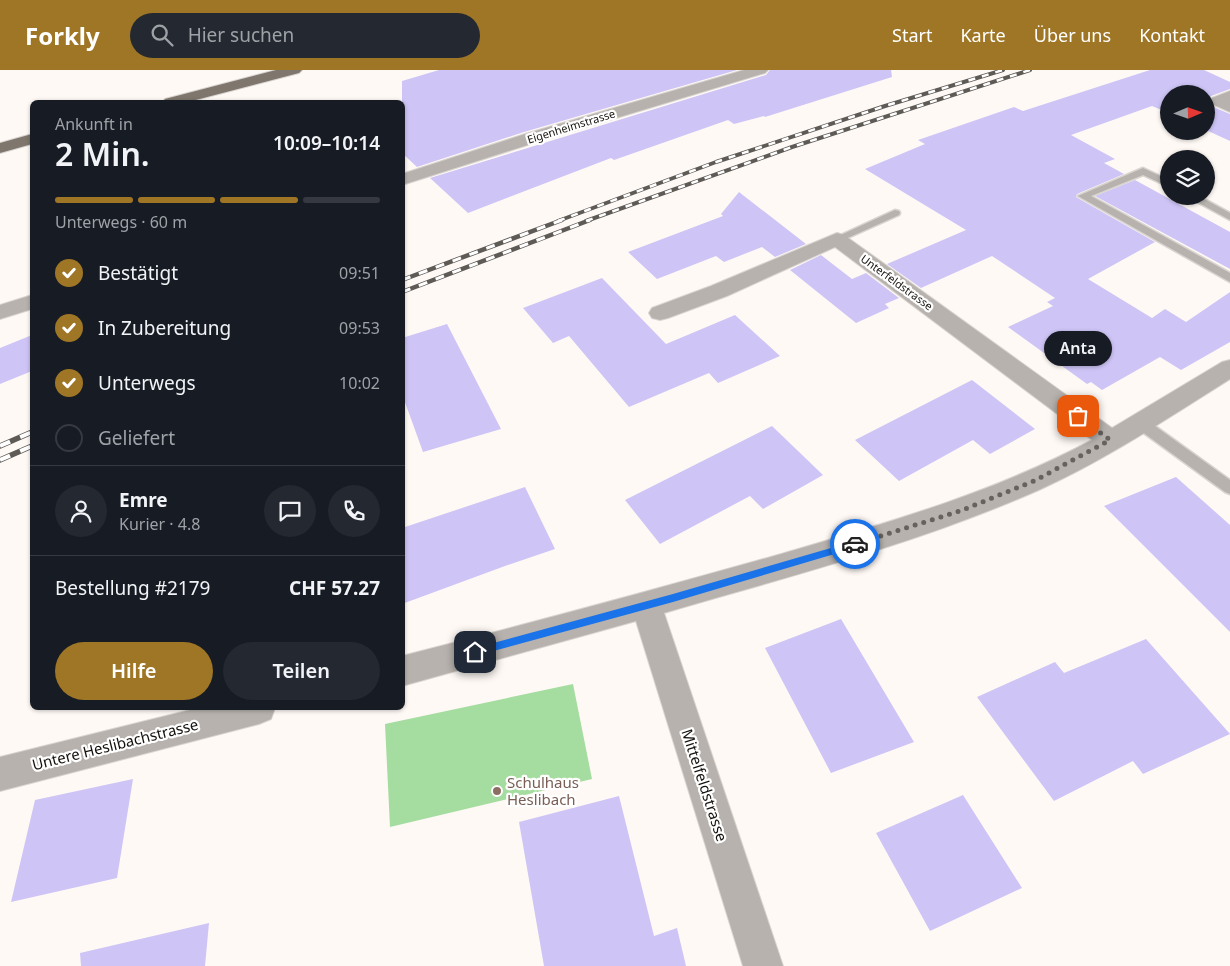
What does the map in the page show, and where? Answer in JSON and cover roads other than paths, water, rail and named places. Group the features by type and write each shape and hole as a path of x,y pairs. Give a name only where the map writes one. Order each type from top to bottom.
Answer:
{"main road":[{"path":"178,100 294,70"},
{"path":"0,148 30,140"}],"street":[{"name":"Eigenheimstrasse","path":"405,179 738,72 760,70"},
{"path":"1230,96 1218,101 1230,107"},
{"path":"660,313 719,291 838,239"},
{"name":"Unterfeldstrasse","path":"838,239 1110,440"},
{"path":"0,312 30,303"},
{"path":"405,670 646,605 888,535 960,511 1034,481 1110,440 1230,368"},
{"name":"Mittelfeldstrasse","path":"646,605 763,966"},
{"name":"Untere Heslibachstrasse","path":"0,774 251,710"}],"lane":[{"path":"1160,179 1144,171 1083,196 1230,278"},
{"path":"1208,205 1230,217"},
{"path":"838,239 895,213"},
{"path":"1139,422 1230,488"}],"railway":[{"path":"558,221 716,162 885,106 1003,70"},
{"path":"586,221 792,147 1030,70"},
{"path":"405,279 562,220"},
{"path":"405,291 590,220"},
{"path":"0,446 30,433"},
{"path":"0,460 30,447"}],"place":[{"name":"Anta","path":"1078,416"},
{"name":"Schulhaus Heslibach","path":"497,791"}]}
